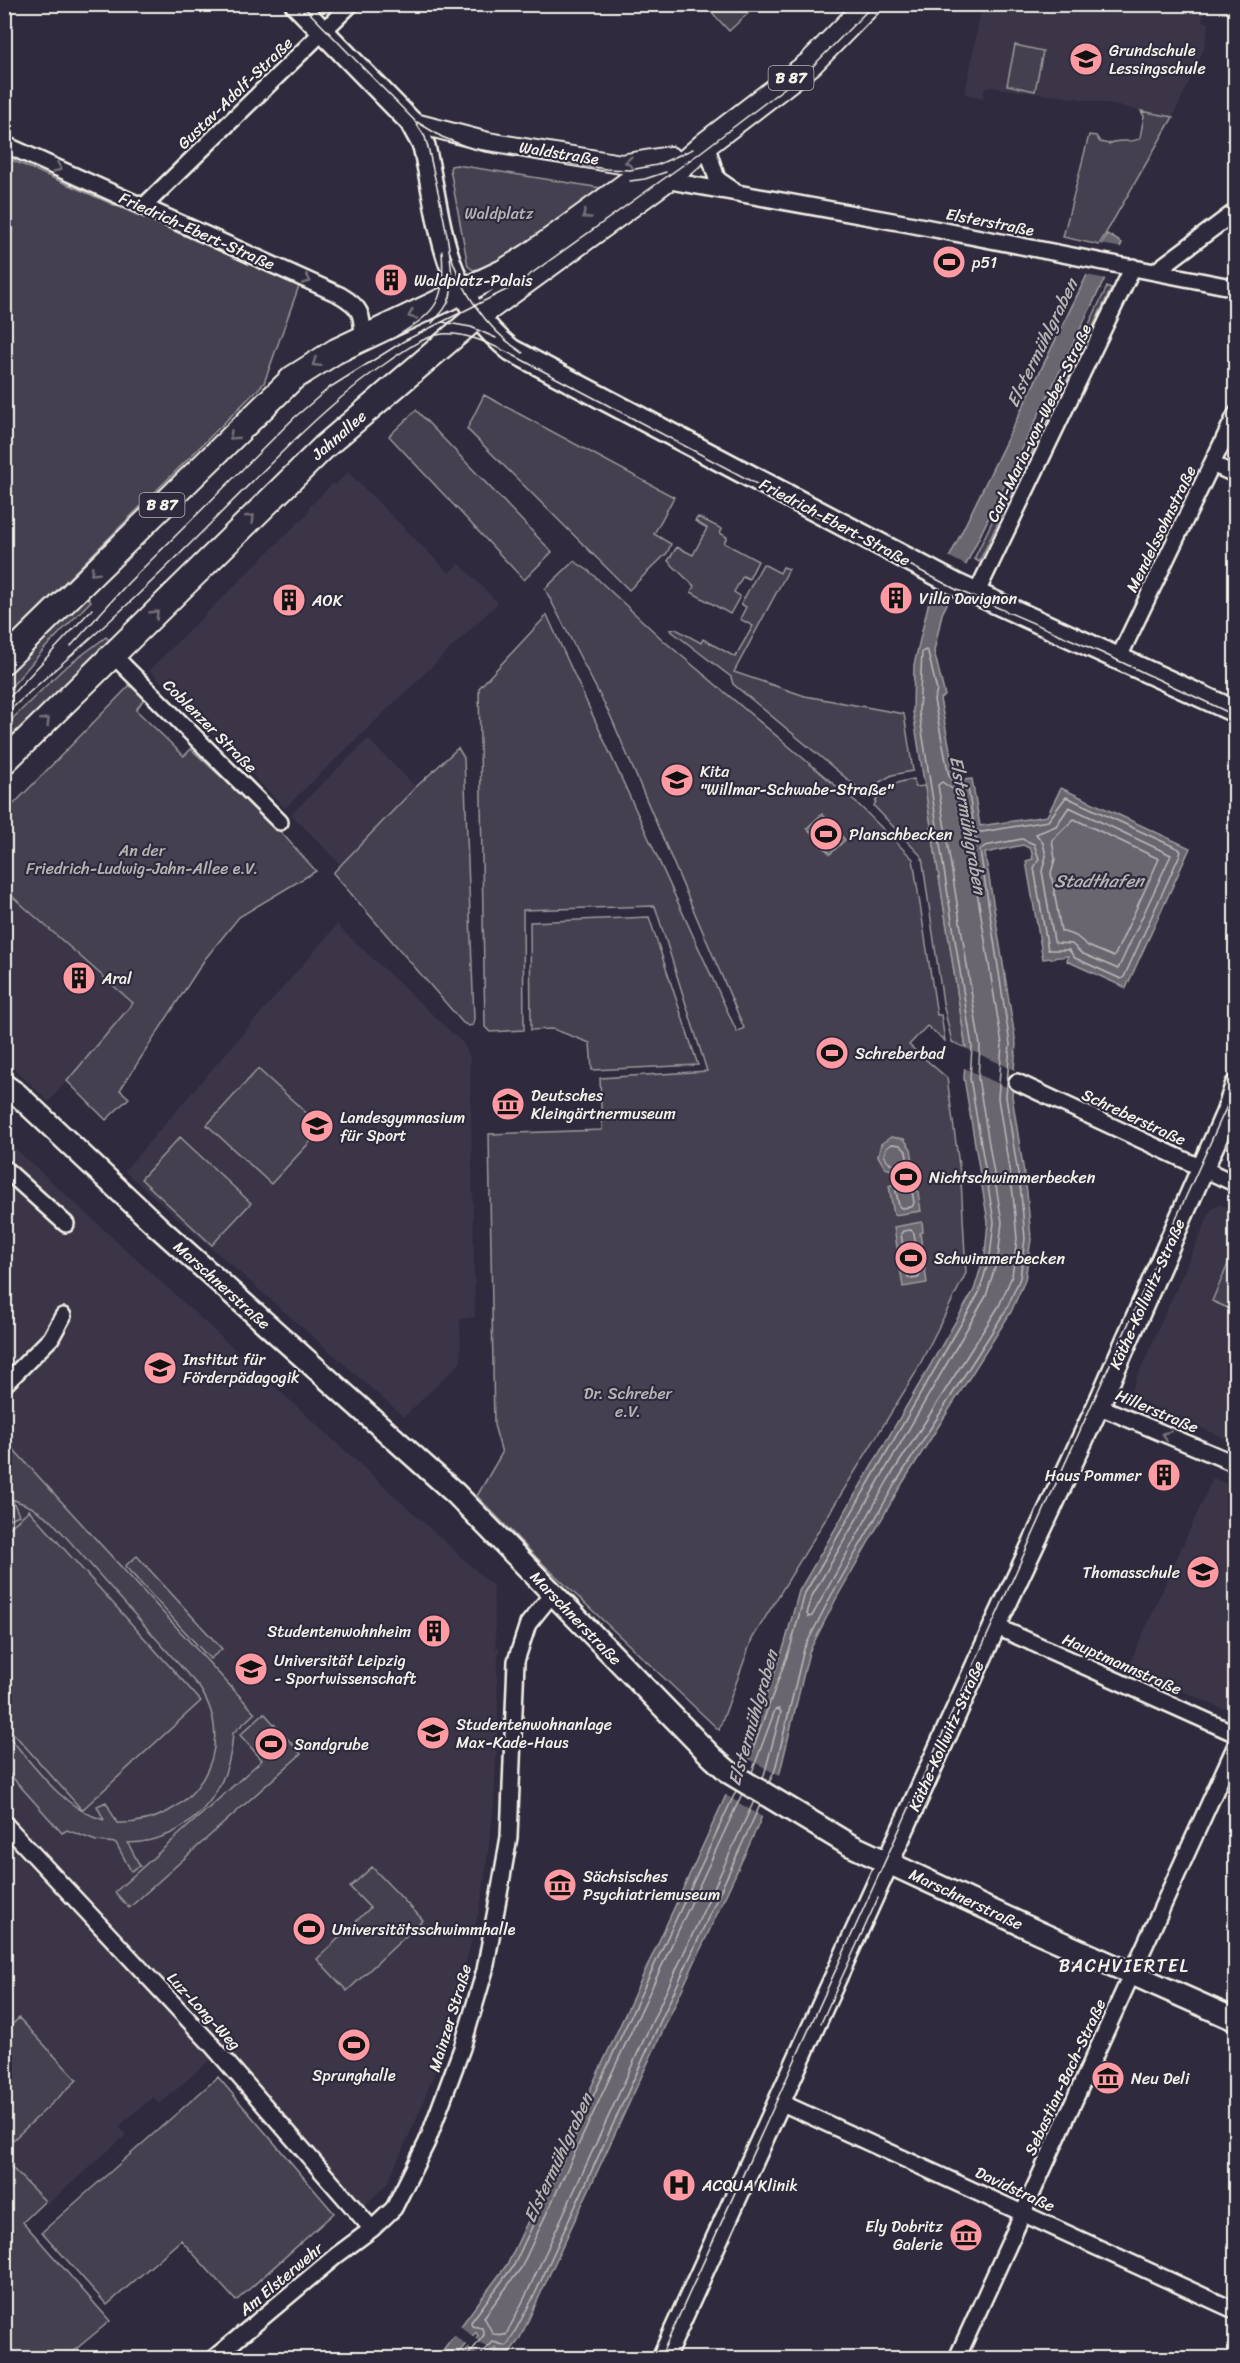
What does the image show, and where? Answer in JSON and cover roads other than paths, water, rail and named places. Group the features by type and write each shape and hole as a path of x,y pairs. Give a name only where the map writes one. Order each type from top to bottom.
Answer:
{"main road":[{"path":"296,4 411,122 424,146 447,256 461,292"},
{"name":"Jahnallee","path":"4,762 324,447 478,316 665,180 706,144 810,64 869,4"},
{"name":"Jahnallee","path":"4,661 274,395 312,366 363,338 503,272 529,256 632,181 706,144"},
{"name":"Friedrich-Ebert-Straße","path":"461,292 499,340 523,358 957,585 1236,712"},
{"name":"Marschnerstraße","path":"4,1085 17,1094 217,1280 456,1494 730,1773 848,1844 1040,1934 1236,2020"},
{"name":"Käthe-Kollwitz-Straße","path":"663,2358 995,1626 1098,1406 1231,1106 1236,1086"}],"street":[{"name":"Gustav-Adolf-Straße","path":"143,207 351,4"},
{"name":"Waldstraße","path":"411,122 488,142 621,164 664,158 706,144"},
{"name":"Friedrich-Ebert-Straße","path":"4,144 340,295 353,303 360,311 363,338"},
{"name":"Elsterstraße","path":"706,144 717,178 738,193"},
{"name":"Elsterstraße","path":"665,180 1156,271 1236,288"},
{"path":"1156,271 1236,211"},
{"name":"Carl-Maria-von-Weber-Straße","path":"957,585 1133,267"},
{"name":"Mendelssohnstraße","path":"1118,659 1236,414"},
{"path":"1212,464 1236,475"},
{"name":"Coblenzer Straße","path":"113,655 280,822"},
{"name":"Schreberstraße","path":"1017,1082 1236,1184"},
{"path":"4,1168 66,1224"},
{"path":"4,1385 51,1338 63,1316"},
{"name":"Hillerstraße","path":"1098,1406 1236,1464"},
{"name":"Mainzer Straße","path":"372,2229 394,2208 426,2142 462,2048 485,1970 509,1837 516,1661 528,1623 553,1593"},
{"name":"Hauptmannstraße","path":"995,1626 1236,1734"},
{"name":"Sebastian-Bach-Straße","path":"957,2358 1236,1745"},
{"name":"Luz-Long-Weg","path":"4,1823 210,2043 372,2229"},
{"name":"Davidstraße","path":"780,2102 1236,2311"},
{"name":"Am Elsterwehr","path":"214,2358 337,2255 372,2229"}],"water":[{"path":"1107,234 1122,243 942,614 934,651 945,696 940,699 955,775 962,780 972,779 980,826 1047,816 1061,788 1190,848 1126,988 1067,961 1068,956 1043,959 1026,861 1033,859 1031,849 1023,845 985,853 1016,1044 1012,1096 1027,1192 1031,1239 1025,1280 1011,1312 900,1487 836,1599 809,1652 780,1772 757,1828 519,2340 505,2358 490,2358 497,2350 496,2347 486,2358 459,2358 478,2336 476,2332 454,2358 437,2358 508,2263 611,2045 745,1754 785,1643 799,1591 974,1290 985,1254 988,1222 964,1078 966,1048 913,712 914,665 930,597"},
{"name":"Planschbecken","path":"822,814 845,840 830,854 807,828"},
{"name":"Nichtschwimmerbecken","path":"891,1137 904,1139 911,1149 921,1211 894,1215 889,1186 896,1183 894,1171 885,1168 878,1156 881,1144"},
{"name":"Schwimmerbecken","path":"922,1222 923,1232 920,1233 927,1283 903,1287 894,1227"}],"tram line":[{"path":"301,4 414,120 425,137 449,246 452,283 449,301 432,323"},
{"path":"71,646 128,583 295,417 329,388 404,341 514,286 697,155 812,67 874,4"},
{"path":"417,122 442,137 470,148 606,169 630,170 657,165 693,149"},
{"path":"630,181 666,172"},
{"path":"449,250 461,280 477,308 498,333 523,353"},
{"path":"397,336 422,319 436,302 442,282 442,251"},
{"path":"442,322 471,327 496,338"},
{"path":"4,716 136,597 298,437 342,397 414,344 442,334 460,335 495,346 955,589 1102,653 1236,716"},
{"path":"4,703 92,609"},
{"path":"660,2358 1236,1086"},
{"path":"821,2023 878,1898"}],"place":[{"name":"Grundschule Lessingschule","path":"1086,59"},
{"name":"p51","path":"949,262"},
{"name":"Waldplatz-Palais","path":"391,280"},
{"name":"Villa Davignon","path":"896,598"},
{"name":"AOK","path":"289,600"},
{"name":"Kita \"Willmar-Schwabe-Straße\"","path":"677,780"},
{"name":"Planschbecken","path":"826,834"},
{"name":"Aral","path":"79,978"},
{"name":"Schreberbad","path":"832,1053"},
{"name":"Deutsches Kleingärtnermuseum","path":"508,1104"},
{"name":"Landesgymnasium für Sport","path":"317,1126"},
{"name":"Nichtschwimmerbecken","path":"906,1177"},
{"name":"Schwimmerbecken","path":"911,1258"},
{"name":"Institut für Förderpädagogik","path":"160,1368"},
{"name":"Haus Pommer","path":"1164,1475"},
{"name":"Thomasschule","path":"1203,1572"},
{"name":"Studentenwohnheim","path":"434,1631"},
{"name":"Universität Leipzig - Sportwissenschaft","path":"251,1669"},
{"name":"Studentenwohnanlage Max-Kade-Haus","path":"433,1733"},
{"name":"Sandgrube","path":"271,1744"},
{"name":"Sächsisches Psychiatriemuseum","path":"560,1885"},
{"name":"Universitätsschwimmhalle","path":"309,1929"},
{"name":"Sprunghalle","path":"354,2045"},
{"name":"Neu Deli","path":"1108,2078"},
{"name":"ACQUA Klinik","path":"679,2185"},
{"name":"Ely Dobritz Galerie","path":"966,2235"}],"district":[{"name":"BACHVIERTEL","path":"1124,1966"}],"park label":[{"name":"Waldplatz","path":"499,213"},
{"name":"An der Friedrich-Ludwig-Jahn-Allee e.V.","path":"142,859"},
{"name":"Dr. Schreber e.V.","path":"628,1402"}],"water label":[{"name":"Elstermühlgraben","path":"1042,343"},
{"name":"Elstermühlgraben","path":"968,825"},
{"name":"Stadthafen","path":"1099,881"},
{"name":"Elstermühlgraben","path":"753,1718"},
{"name":"Elstermühlgraben","path":"558,2158"}]}
